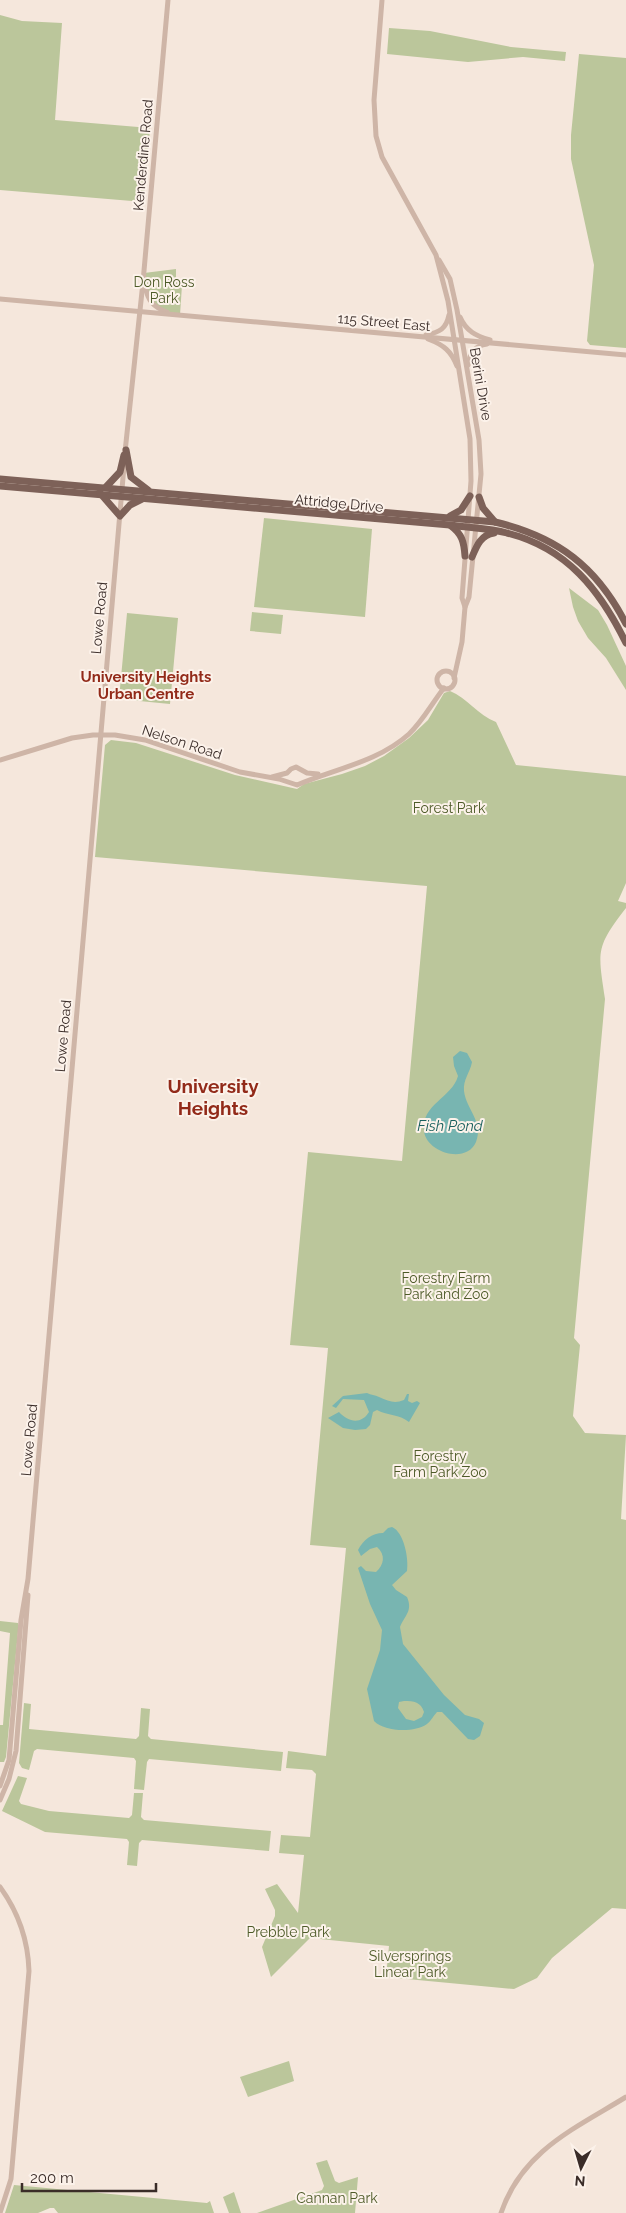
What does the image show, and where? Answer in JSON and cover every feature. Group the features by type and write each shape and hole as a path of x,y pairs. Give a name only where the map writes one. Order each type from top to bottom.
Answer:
{"main road":[{"path":"106,487 120,472 126,450"},
{"path":"100,493 120,516 130,505 146,494 131,477 126,450"},
{"name":"Attridge Drive","path":"0,479 106,487 122,492"},
{"name":"Attridge Drive","path":"0,486 100,493 122,492 495,522 531,532 552,542 580,562 597,579 612,599 626,624"},
{"name":"Attridge Drive","path":"146,494 476,528 500,532 535,542 554,553 580,573 603,600 626,643"},
{"path":"444,517 458,513 470,496"},
{"path":"479,497 483,508 495,522"},
{"path":"450,526 460,534 469,556"},
{"path":"469,556 480,540 488,534 500,532"}],"street":[{"name":"Kenderdine Road","path":"122,492 144,282 168,0"},
{"name":"Berini Drive","path":"382,0 374,100 376,136 382,157 450,279 479,440 481,474 477,520"},
{"name":"Berini Drive","path":"436,256 455,340 471,453 468,519"},
{"path":"144,282 148,299 156,308 174,314"},
{"path":"0,299 140,311"},
{"path":"457,310 464,326 474,334 500,343"},
{"name":"115 Street East","path":"140,311 626,355"},
{"path":"420,336 440,332 447,325 450,312"},
{"path":"420,336 442,344 452,354 460,374"},
{"path":"467,371 470,356 476,348 480,345 500,343"},
{"name":"Lowe Road","path":"0,1800 14,1764 18,1733 28,1580 122,492"},
{"path":"468,519 469,556"},
{"path":"460,655 450,669 440,673 437,677 442,687 452,686 460,655 465,607 462,598 477,520"},
{"path":"446,671 451,673 454,678"},
{"name":"Nelson Road","path":"0,760 72,738 100,735 125,736 146,740 218,766 295,785 322,774 340,770 383,752 408,734 424,717 442,687"},
{"name":"Nelson Road","path":"270,778 287,773 294,768 302,770 307,774 322,774"},
{"path":"302,770 305,776 303,781"},
{"path":"287,773 288,782"},
{"name":"Lowe Road","path":"0,1786 9,1760 22,1620 28,1580"},
{"path":"0,1887 21,1923 27,1946 29,1971 11,2179 0,2213"},
{"path":"501,2213 516,2180 538,2154 552,2143 626,2097"}],"green space":[{"path":"0,15 22,21 62,23 55,120 150,128 144,202 0,190"},
{"path":"389,28 430,31 511,47 566,52 565,61 523,57 468,62 387,54"},
{"path":"579,54 626,58 626,348 590,345 587,341 594,265 571,159 571,135"},
{"name":"Don Ross Park","path":"176,269 176,277 182,285 180,315 156,308 143,282 144,273"},
{"path":"264,518 372,529 365,617 254,607"},
{"path":"569,588 598,610 607,625 626,666 626,690 606,658 588,638 578,621"},
{"path":"252,612 283,615 281,634 250,631"},
{"path":"127,613 178,618 170,704 119,699"},
{"name":"Forestry Farm Park and Zoo","path":"450,691 496,722 516,765 626,776 626,883 618,901 626,903 626,908 609,932 601,950 600,960 605,999 574,1338 580,1345 573,1416 585,1433 626,1435 621,1519 626,1520 626,1909 612,1908 552,1958 537,1978 514,1989 386,1977 389,1946 310,1938 271,1977 262,1947 275,1916 275,1910 265,1889 277,1884 298,1913 304,1855 279,1853 281,1835 310,1837 316,1774 312,1770 286,1768 288,1751 326,1756 346,1548 310,1545 328,1348 290,1345 308,1152 402,1161 427,886 95,857 105,745 111,740 136,743 235,775 297,789 304,784 365,766 384,756 409,738 428,720 444,693"},
{"path":"0,1621 18,1623 4,1762 0,1762 0,1725 3,1725 10,1633 0,1631"},
{"path":"24,1703 31,1704 29,1729 136,1739 139,1736 141,1708 150,1709 148,1736 151,1739 283,1752 281,1771 149,1759 144,1790 134,1789 136,1761 134,1758 37,1749 34,1751 29,1770 22,1768 19,1763"},
{"path":"18,1776 27,1778 19,1801 21,1804 49,1811 129,1818 132,1815 134,1793 143,1793 141,1817 144,1820 271,1831 269,1851 142,1840 139,1843 137,1866 127,1865 129,1842 127,1839 45,1832 2,1811"},
{"path":"289,2061 294,2081 248,2097 240,2077"},
{"name":"Cannan Park","path":"327,2160 335,2181 339,2183 358,2177 355,2213 257,2213 322,2190 324,2186 316,2163"},
{"path":"14,2185 207,2203 210,2201 214,2213 58,2213 54,2208 50,2208 38,2213 5,2213"},
{"path":"234,2192 241,2213 229,2213 223,2197"}],"water":[{"name":"Fish Pond","path":"460,1051 467,1053 472,1062 464,1091 465,1098 478,1128 478,1135 471,1149 464,1153 456,1154 439,1150 432,1145 426,1138 424,1122 427,1114 455,1084 458,1076 453,1057"},
{"path":"367,1393 394,1402 404,1400 407,1394 409,1394 408,1401 420,1403 409,1422 377,1410 373,1412 370,1425 366,1429 355,1430 343,1428 328,1418 339,1412 350,1420 362,1419 369,1412 364,1400 343,1399 336,1408 332,1406 343,1396"},
{"path":"392,1527 400,1534 405,1546 407,1560 407,1571 392,1585 407,1597 409,1602 408,1613 400,1627 403,1644 444,1695 465,1715 479,1719 484,1723 480,1736 474,1740 468,1739 442,1712 437,1712 428,1723 415,1729 392,1729 379,1725 374,1721 367,1689 380,1650 382,1630 370,1604 358,1568 361,1566 366,1571 376,1572 381,1566 383,1557 377,1547 370,1549 361,1556 358,1550 368,1538 375,1534 383,1533","holes":["399,1702 414,1702 421,1706 424,1712 422,1717 414,1721 406,1719 398,1708"]}],"district":[{"name":"University Heights Urban Centre","path":"146,686"},
{"name":"University Heights","path":"213,1097"}],"park label":[{"name":"Forest Park","path":"449,808"},
{"name":"Forestry Farm Park Zoo","path":"440,1464"},
{"name":"Prebble Park","path":"288,1932"},
{"name":"Silversprings Linear Park","path":"410,1964"}]}
